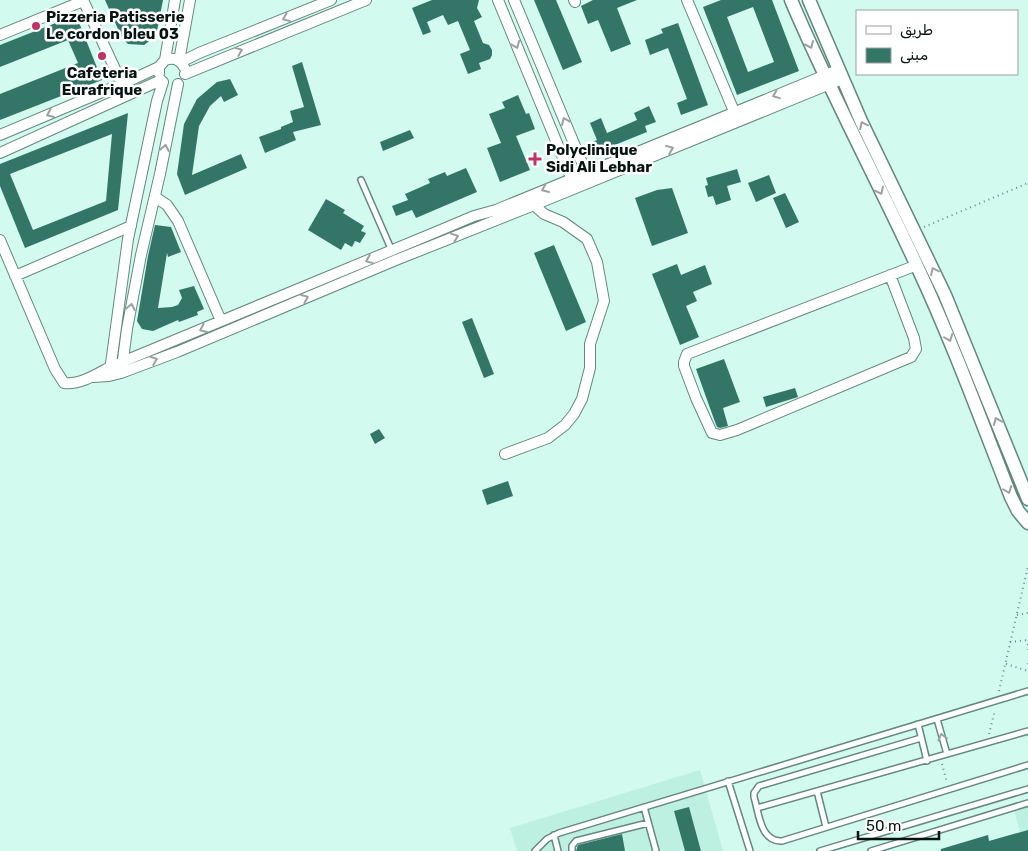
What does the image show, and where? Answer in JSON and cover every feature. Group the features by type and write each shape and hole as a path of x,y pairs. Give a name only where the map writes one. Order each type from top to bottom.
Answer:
{"street":[{"path":"109,372 131,226 162,81 158,71 162,63 175,0"},
{"path":"180,61 190,0"},
{"path":"180,61 331,0"},
{"path":"185,74 366,0"},
{"path":"498,0 575,188"},
{"path":"514,0 591,182"},
{"path":"688,0 736,117"},
{"path":"791,0 826,80 898,228 917,265 939,298 945,328 1011,497 1018,511 1028,523"},
{"path":"809,0 861,121 912,226 939,298 1028,499"},
{"path":"0,35 83,1 122,84"},
{"path":"0,135 122,84 172,58 184,65 185,74 178,84 141,255 122,367"},
{"path":"122,367 177,352 396,260 534,206 736,117 840,74"},
{"path":"0,154 162,81 172,85 178,84"},
{"path":"0,240 14,276 60,378 64,383 70,384 122,367 221,321 586,171 736,117"},
{"path":"155,197 167,205 178,221 221,321"},
{"path":"505,454 548,438 565,425 574,414 582,399 590,368 590,344 604,301 597,262 587,239 564,222 544,214 534,206"},
{"path":"14,276 131,226"},
{"path":"898,228 912,226"},
{"path":"890,275 914,338 916,349 912,357 737,430 720,435 712,433 684,366 687,354 890,275 917,265"}],"lane":[{"path":"361,180 392,251"},
{"path":"535,851 554,835 1028,691"},
{"path":"938,719 947,754"},
{"path":"918,724 927,761"},
{"path":"757,808 1028,731"},
{"path":"921,738 763,784 756,789 754,797 765,834 772,840 782,841 1028,765"},
{"path":"768,769 771,781"},
{"path":"728,781 750,851"},
{"path":"820,851 1028,788"},
{"path":"817,791 826,827"},
{"path":"871,851 1028,803"},
{"path":"644,807 656,851"},
{"path":"572,851 572,846 576,841 648,823"},
{"path":"554,835 558,851"}],"path":[{"path":"912,226 1028,183"},
{"path":"987,743 1028,566"},
{"path":"1017,615 1028,613"},
{"path":"1010,642 1028,640"},
{"path":"1028,644 1028,653"},
{"path":"1005,664 1028,671"}],"shaded area":[{"path":"700,770 723,851 517,851 510,828"},
{"path":"1028,806 1028,851 936,851 988,835 990,841 1020,832 1014,810"}],"building":[{"path":"105,0 163,0 156,36 144,45 128,44 122,38"},
{"path":"432,0 479,0 477,8 482,17 474,21 483,43 489,45 492,50 490,59 479,63 481,69 468,74 460,54 470,50 458,21 448,25 443,15 427,22 431,32 423,35 412,8"},
{"path":"534,0 556,0 582,62 563,70"},
{"path":"593,0 637,0 617,8 631,44 611,52 598,20 588,24 581,6"},
{"path":"721,0 772,0 799,71 737,95 703,7","holes":["753,7 774,62 748,72 727,17"]},
{"path":"76,15 102,80 0,120 0,94 78,63 68,40 0,67 0,45"},
{"path":"678,23 708,105 681,115 677,103 687,99 668,48 650,55 645,40 663,33 661,29"},
{"path":"302,62 321,125 293,132 296,140 265,153 259,137 281,129 281,127 293,122 290,111 304,107 292,66"},
{"path":"230,79 238,95 224,102 221,96 210,106 199,126 192,175 241,154 247,168 185,195 177,174 184,124 197,99 217,82"},
{"path":"518,95 526,114 529,113 535,129 516,136 530,170 500,182 487,148 501,143 489,114 505,108 502,102"},
{"path":"649,106 656,122 645,126 647,132 595,153 590,143 597,140 590,123 601,118 607,133 637,120 634,113"},
{"path":"128,113 118,210 25,248 0,186 0,164","holes":["112,134 106,201 33,230 10,174"]},
{"path":"410,130 414,138 383,151 380,142"},
{"path":"466,168 477,192 416,218 412,210 396,216 392,206 408,200 405,194 430,183 428,179 445,172 447,176"},
{"path":"737,169 741,182 727,186 731,200 716,205 713,196 708,197 705,186 708,185 706,178"},
{"path":"769,175 776,193 756,202 748,183"},
{"path":"672,188 688,233 652,246 635,198 657,190"},
{"path":"785,193 799,222 786,228 773,198"},
{"path":"326,199 345,210 343,213 364,226 361,231 366,233 360,243 355,241 352,247 345,243 341,250 308,230"},
{"path":"155,225 171,227 181,252 168,257 167,253 158,308 178,305 182,298 179,290 194,286 204,309 197,312 198,315 179,322 178,320 153,331 142,329 137,321"},
{"path":"554,245 586,322 566,331 534,253"},
{"path":"677,264 681,275 705,265 712,284 693,292 697,301 686,306 699,337 680,345 652,274"},
{"path":"472,318 494,374 484,378 462,322"},
{"path":"724,359 740,402 723,408 728,426 720,428 717,427 696,369"},
{"path":"795,388 798,397 766,407 763,397"},
{"path":"379,429 385,438 375,444 370,434"},
{"path":"508,481 513,496 487,505 482,490"},
{"path":"689,807 701,851 685,851 674,811"},
{"path":"1028,830 1028,851 941,851 941,849 988,835 989,841"},
{"path":"622,834 625,851 576,851 578,845"}],"place":[{"name":"Pizzeria Patisserie Le cordon bleu 03","path":"36,26"},
{"name":"Cafeteria Eurafrique","path":"102,56"},
{"name":"Polyclinique Sidi Ali Lebhar","path":"535,159"}]}
